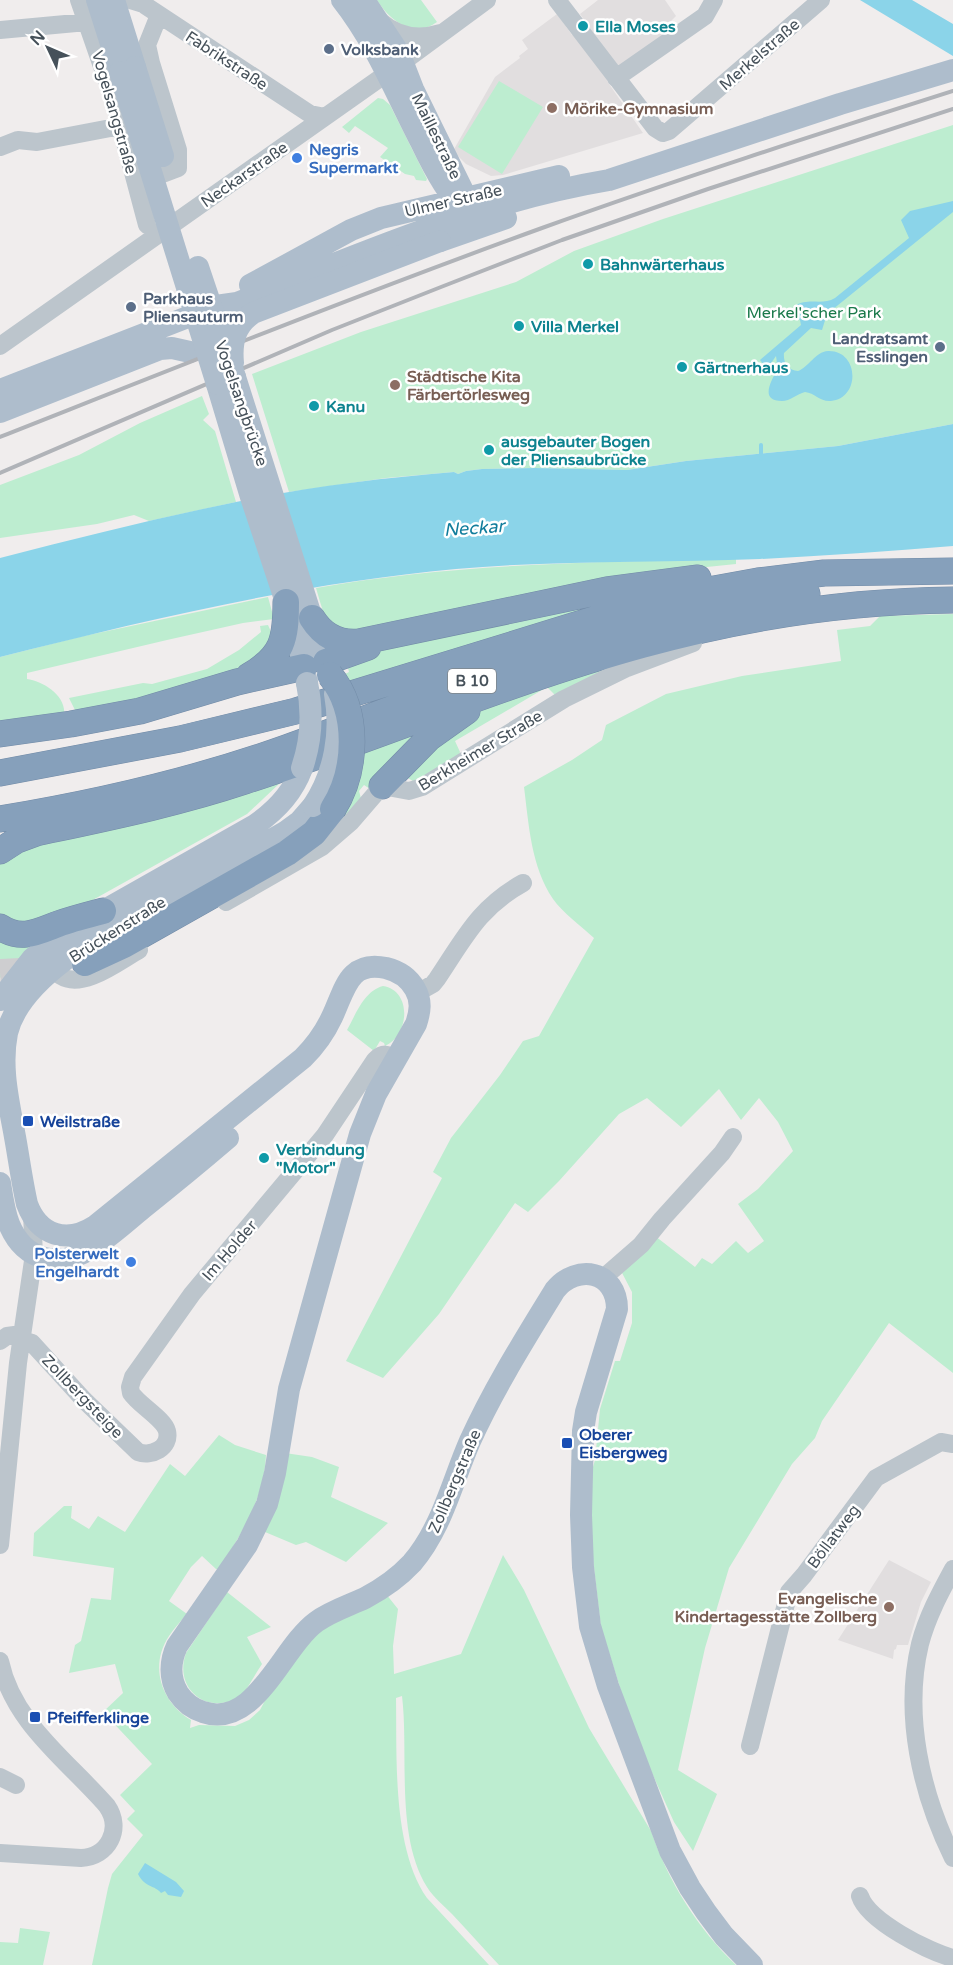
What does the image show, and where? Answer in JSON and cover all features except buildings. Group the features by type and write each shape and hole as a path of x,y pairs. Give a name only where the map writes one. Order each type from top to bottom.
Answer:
{"highway":[{"path":"286,602 305,628 343,642 359,642 618,588 718,576 791,571 824,573"},
{"name":"B 10","path":"0,773 180,739 276,716 356,694 654,602 737,585 824,573 953,571"},
{"name":"B 10","path":"0,819 147,790 229,766 284,749 544,655 685,614 734,603 804,594 858,590 953,589"},
{"path":"0,851 17,840 36,833 163,805 243,782 506,688 644,644 758,618 886,603 953,600"},
{"path":"237,682 270,661 281,646 305,628"},
{"path":"0,734 140,711 237,682 317,673 387,638"},
{"path":"85,963 124,945 287,854 314,833 323,808 342,792 348,774 352,744 344,698 317,673"},
{"path":"382,786 435,734 506,688"},
{"path":"0,927 14,933 32,934 103,911"}],"main road":[{"name":"Vogelsangbrücke","path":"97,0 128,70"},
{"name":"Vogelsangbrücke","path":"114,0 128,70 305,628 317,673 336,702 337,734 323,808"},
{"name":"Maillestraße","path":"342,0 413,89 440,160 463,204"},
{"name":"Maillestraße","path":"364,0 380,21 395,67"},
{"name":"Ulmer Straße","path":"0,390 216,306 329,242 368,223 397,213 609,180 953,69"},
{"name":"Ulmer Straße","path":"216,306 237,303 394,241 463,204 528,182 687,147 710,146"},
{"path":"397,213 421,203 430,196 435,189 440,160 460,169 477,181 489,184 518,180 528,182"},
{"path":"0,412 166,348 184,350 226,380 238,327 248,317 259,311 440,241 609,180"},
{"name":"Vogelsangbrücke","path":"226,380 250,497 286,602"},
{"name":"Vogelsangbrücke","path":"284,801 296,784 308,749 317,673"},
{"name":"Brückenstraße","path":"32,1215 25,1196 2,1075 10,1002 36,956 103,911 255,825 284,801"},
{"name":"Brückenstraße","path":"10,1002 29,992 54,970 104,934 285,832 300,820 323,808"},
{"path":"32,1215 44,1229 58,1234 80,1234 95,1226 308,1053 322,1034 346,984 355,973 369,966 388,969 407,978 417,993"},
{"path":"0,1185 10,1226 17,1239 34,1254 43,1258 62,1260 91,1248 183,1176 305,1073 321,1053 365,980 376,971 388,969"},
{"name":"Zollbergstraße","path":"417,993 420,1004 419,1017 413,1032 372,1103 354,1154 289,1389 275,1473 267,1504 247,1545 174,1652 172,1675 177,1691 184,1700 193,1708 210,1714 226,1714 244,1707 256,1696 296,1641 310,1627 330,1613 380,1590 402,1572 420,1553 432,1533 487,1406 555,1290 566,1279 574,1275 592,1274 602,1279"},
{"path":"602,1279 614,1293 617,1309 586,1412 583,1431 581,1515 583,1567 590,1626 608,1686 670,1851 706,1912 724,1936 752,1965"}],"street":[{"name":"Vogelsangstraße","path":"79,0 121,126 147,225"},
{"name":"Fabrikstraße","path":"130,0 143,4 310,114 325,117"},
{"name":"Neckarstraße","path":"0,346 487,0"},
{"path":"557,0 616,78 705,16 714,0"},
{"name":"Merkelstraße","path":"616,78 657,130 663,133 669,131 821,0"},
{"path":"136,184 175,170 179,165 178,150 148,50 148,41 159,15"},
{"path":"380,21 393,30 407,35 423,37 444,32"},
{"path":"0,30 87,22"},
{"path":"0,147 18,140 37,142 121,126"},
{"name":"Berkheimer Straße","path":"382,786 409,791 422,788 564,699 627,668 675,649 737,633 831,618"},
{"path":"36,956 69,980 79,981 89,978 322,848 341,832 382,786"},
{"path":"417,993 433,984 465,935 492,904 523,883"},
{"name":"Brückenstraße","path":"0,984 36,956"},
{"path":"0,1023 10,1002"},
{"name":"Im Holder","path":"145,1454 152,1454 160,1449 165,1442 167,1431 162,1423 131,1393 133,1377 192,1294 325,1135 375,1060 387,1054 396,1059"},
{"path":"602,1279 641,1245 722,1153 733,1137"},
{"path":"0,1545 22,1337 34,1254 32,1215"},
{"path":"0,1341 7,1336 22,1337"},
{"name":"Zollbergsteige","path":"22,1337 32,1342 84,1400 136,1450 145,1454"},
{"name":"Böllatweg","path":"750,1746 789,1592 876,1478 941,1442 953,1444"},
{"path":"953,1569 932,1610 920,1644 914,1696 922,1772 933,1811 953,1858"},
{"path":"0,1661 9,1690 25,1718 107,1806 112,1814 113,1826 107,1846 94,1857 0,1853"},
{"path":"860,1896 865,1905 887,1925 936,1953 953,1958"}],"shaded area":[{"name":"Mörike-Gymnasium","path":"598,0 665,0 676,16 670,22 676,30 607,81 643,133 503,175 491,176 466,164 453,151 495,77 528,49 522,40 557,14 572,35 587,24 580,14"},
{"name":"Evangelische Kindertagesstätte Zollberg","path":"889,1560 931,1582 921,1602 908,1645 897,1645 893,1659 838,1640"}],"green space":[{"path":"377,0 421,0 437,22 420,29 411,28 396,21"},
{"path":"499,81 543,107 502,174 458,147"},
{"path":"378,98 390,105 426,181 416,180 414,176 405,174 380,157 388,148 355,126 349,133 342,127"},
{"name":"Merkel'scher Park","path":"953,125 953,424 838,446 686,461 627,470 482,469 458,474 454,472 386,478 289,492 252,374 361,332 516,282 574,251 663,219"},
{"path":"202,396 209,414 203,420 215,431 236,502 149,521 134,515 97,524 0,538 0,485 79,455 140,423"},
{"path":"736,559 736,564 697,568 351,632 335,625 326,616 316,588 421,573 526,565"},
{"path":"626,596 348,689 343,675 349,672 346,660 390,645"},
{"path":"268,597 274,619 243,623 27,673 27,679 47,686 58,696 64,708 64,715 0,729 0,657 79,637"},
{"path":"953,614 953,1373 889,1323 822,1421 815,1438 792,1464 729,1568 705,1648 678,1770 717,1794 693,1851 674,1822 652,1773 628,1713 601,1627 591,1542 591,1474 595,1460 600,1409 615,1361 620,1361 632,1323 632,1292 620,1269 655,1236 695,1267 702,1258 712,1264 736,1241 748,1253 764,1241 738,1204 758,1189 793,1151 778,1122 759,1098 741,1120 719,1089 681,1127 647,1098 619,1114 528,1212 515,1203 439,1314 383,1378 346,1361 442,1178 433,1172 451,1138 523,1041 539,1036 594,938 562,909 546,886 535,859 524,787 602,740 606,725 666,694 742,676 841,661 837,630 870,626 880,616"},
{"path":"268,625 272,638 251,664 193,688 76,712 69,698 143,683 152,684 207,669 239,650 261,632 260,626"},
{"path":"620,665 555,695 547,687 455,741 460,752 456,761 413,781 406,777 466,718 506,697"},
{"path":"447,716 370,789 364,785 359,791 362,802 340,825 358,755"},
{"path":"281,782 247,814 64,916 38,927 0,919 0,859 9,851"},
{"path":"0,933 39,942 0,978"},
{"path":"383,986 393,990 399,996 403,1005 403,1024 393,1041 385,1046 380,1041 374,1051 347,1030 366,998"},
{"path":"219,1435 235,1445 266,1455 256,1501 243,1529 219,1569 216,1569 202,1556 191,1567 169,1601 187,1614 163,1647 159,1671 161,1682 172,1704 191,1720 190,1728 199,1725 235,1726 249,1720 260,1710 269,1693 316,1632 386,1594 398,1609 393,1646 394,1674 461,1654 503,1555 524,1590 589,1728 651,1831 675,1886 709,1936 736,1965 499,1965 432,1894 417,1866 407,1819 402,1696 396,1698 397,1774 402,1828 408,1854 427,1898 489,1965 92,1965 112,1874 143,1835 127,1819 135,1811 120,1795 152,1764 103,1712 123,1693 115,1664 69,1673 75,1645 81,1641 91,1598 111,1600 114,1568 33,1556 34,1533 64,1506 72,1506 71,1518 89,1529 98,1516 125,1532 170,1464 185,1476"},
{"path":"285,1453 312,1457 339,1467 331,1497 388,1523 346,1562 306,1542 296,1545 265,1532"},
{"path":"227,1592 271,1627 247,1637 262,1664 245,1691 241,1696 229,1702 217,1703 196,1696 184,1678 183,1666 186,1653"},
{"path":"20,1928 50,1932 43,1965 0,1965 0,1942 18,1943"}],"water":[{"path":"860,0 912,0 953,24 953,56"},
{"path":"953,201 953,212 827,314 822,330 811,328 784,353 787,365 798,371 823,352 838,353 846,358 850,366 852,374 848,392 841,398 831,401 805,392 785,401 771,397 769,389 776,371 776,356 767,369 760,360 801,325 793,312 795,306 805,302 835,298 909,238 901,220 910,211"},
{"name":"Neckar","path":"953,424 953,546 760,559 494,566 398,575 226,604 0,657 0,558 88,536 236,502 399,477 454,472 458,474 482,469 627,470 686,461 838,446"},
{"path":"145,1863 176,1882 184,1891 181,1897 168,1895 165,1891 161,1893 144,1882 138,1874"}],"waterway":[{"path":"761,445 761,459"}],"tunnel":[{"path":"0,972 42,970"}],"railway":[{"path":"0,437 338,304 542,228 695,175 953,91"},
{"path":"0,473 332,330 562,240 708,189 953,109"}],"place":[{"name":"Ella Moses","path":"583,26"},
{"name":"Volksbank","path":"329,49"},
{"name":"Mörike-Gymnasium","path":"552,108"},
{"name":"Negris Supermarkt","path":"297,158"},
{"name":"Bahnwärterhaus","path":"588,264"},
{"name":"Parkhaus Pliensauturm","path":"131,307"},
{"name":"Villa Merkel","path":"519,326"},
{"name":"Landratsamt Esslingen","path":"940,347"},
{"name":"Gärtnerhaus","path":"682,367"},
{"name":"Städtische Kita Färbertörlesweg","path":"395,385"},
{"name":"Kanu","path":"314,406"},
{"name":"ausgebauter Bogen der Pliensaubrücke","path":"489,450"},
{"name":"Weilstraße","path":"28,1121"},
{"name":"Verbindung \"Motor\"","path":"264,1158"},
{"name":"Polsterwelt Engelhardt","path":"131,1262"},
{"name":"Oberer Eisbergweg","path":"567,1443"},
{"name":"Evangelische Kindertagesstätte Zollberg","path":"889,1607"},
{"name":"Pfeifferklinge","path":"35,1717"}]}
